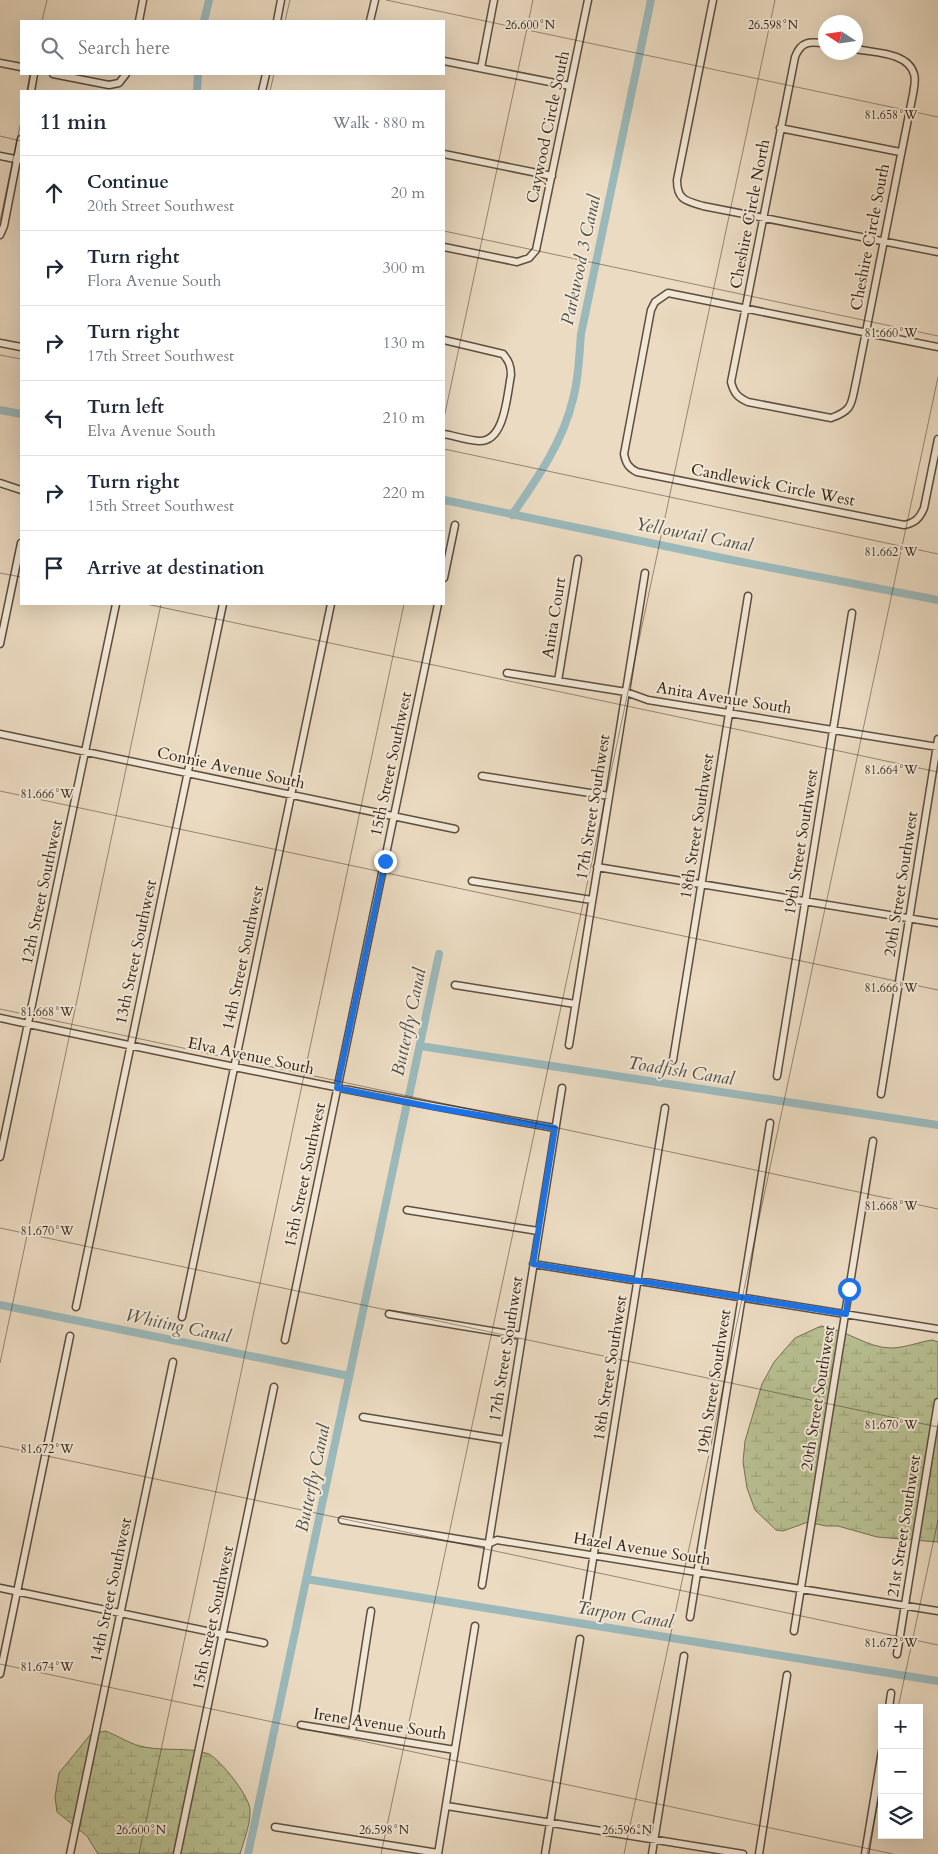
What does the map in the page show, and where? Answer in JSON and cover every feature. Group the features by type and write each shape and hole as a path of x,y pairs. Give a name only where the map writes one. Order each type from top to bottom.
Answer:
{"street":[{"path":"138,20 143,0"},
{"path":"277,20 281,0"},
{"path":"370,20 374,0"},
{"path":"481,68 494,0"},
{"name":"Caywood Circle South","path":"445,247 517,262 529,258 536,250 588,0"},
{"path":"713,0 677,184 680,195 686,201 938,252"},
{"name":"Cheshire Circle North","path":"818,43 805,44 798,49 795,57 730,382 734,392 748,402 831,418 844,414"},
{"name":"Cheshire Circle South","path":"844,414 849,408 856,382 915,75 910,65 903,60 863,51"},
{"path":"445,60 570,86"},
{"path":"0,63 20,67"},
{"path":"31,90 34,75"},
{"path":"58,75 108,85 119,83 125,75"},
{"path":"262,90 266,75"},
{"path":"780,128 900,152"},
{"path":"445,154 552,176"},
{"path":"0,156 19,160 0,236"},
{"name":"Candlewick Circle West","path":"745,308 668,293 655,302 651,310 624,454 630,468 637,472 904,525 912,524 921,517 938,439"},
{"path":"745,308 938,346"},
{"path":"445,340 503,354 508,359 511,368 500,428 495,435 488,440 480,441 445,434"},
{"path":"0,343 20,347"},
{"path":"0,483 20,490"},
{"path":"445,573 455,526"},
{"path":"0,644 20,548"},
{"name":"Anita Court","path":"558,681 578,559"},
{"name":"17th Street Southwest","path":"568,1045 645,573"},
{"name":"18th Street Southwest","path":"673,1060 748,596"},
{"name":"12th Street Southwest","path":"0,1157 116,605"},
{"name":"13th Street Southwest","path":"76,1307 223,605"},
{"name":"14th Street Southwest","path":"182,1317 331,605"},
{"name":"15th Street Southwest","path":"284,1340 438,605"},
{"name":"19th Street Southwest","path":"777,1076 852,612"},
{"name":"Anita Avenue South","path":"507,673 626,692 648,700 729,714 937,747"},
{"name":"Connie Avenue South","path":"0,734 456,829"},
{"name":"20th Street Southwest","path":"881,1094 938,738"},
{"path":"482,776 609,796"},
{"path":"597,867 938,923"},
{"path":"472,881 592,900"},
{"path":"455,985 575,1004"},
{"name":"Elva Avenue South","path":"0,1018 432,1107 555,1128"},
{"name":"17th Street Southwest","path":"482,1585 562,1088"},
{"name":"18th Street Southwest","path":"586,1603 665,1108"},
{"name":"19th Street Southwest","path":"690,1617 770,1122"},
{"name":"20th Street Southwest","path":"794,1631 873,1141"},
{"path":"407,1210 538,1232"},
{"path":"533,1264 938,1329"},
{"path":"389,1314 522,1336"},
{"path":"0,1674 70,1336"},
{"name":"14th Street Southwest","path":"70,1854 173,1362"},
{"name":"15th Street Southwest","path":"177,1854 274,1387"},
{"name":"21st Street Southwest","path":"897,1654 938,1402"},
{"path":"363,1417 505,1440"},
{"name":"Hazel Avenue South","path":"342,1520 488,1544 497,1540 938,1611"},
{"path":"0,1588 264,1643"},
{"path":"352,1733 371,1611"},
{"path":"275,1827 438,1854 475,1626"},
{"path":"545,1854 580,1639"},
{"path":"652,1854 684,1656"},
{"path":"758,1854 787,1675"},
{"path":"890,1704 891,1693"},
{"name":"Irene Avenue South","path":"301,1725 455,1750"},
{"path":"865,1854 878,1775"},
{"path":"446,1806 743,1854"}],"green space":[{"path":"821,1326 882,1347 901,1347 932,1340 938,1342 938,1542 877,1537 838,1526 826,1526 808,1522 783,1531 776,1530 755,1510 747,1488 743,1462 745,1441 762,1384 774,1362 795,1338"},
{"path":"105,1731 140,1746 198,1751 209,1754 214,1758 239,1787 250,1809 248,1826 240,1854 98,1854 87,1836 57,1812 55,1797 59,1773 90,1735"}],"waterway":[{"path":"204,20 209,0"},
{"name":"Parkwood 3 Canal","path":"512,515 548,460 569,415 578,375 581,334 651,0"},
{"path":"197,90 198,75"},
{"name":"Yellowtail Canal","path":"0,410 20,414"},
{"name":"Yellowtail Canal","path":"445,500 737,561 938,600"},
{"name":"Butterfly Canal","path":"409,1096 439,954"},
{"name":"Toadfish Canal","path":"420,1046 938,1125"},
{"name":"Butterfly Canal","path":"248,1854 406,1108"},
{"name":"Whiting Canal","path":"0,1305 349,1376"},
{"name":"Tarpon Canal","path":"306,1579 938,1681"}],"route":[{"path":"385,861 337,1088 432,1107 555,1128 533,1264 846,1314 849,1289"}]}
